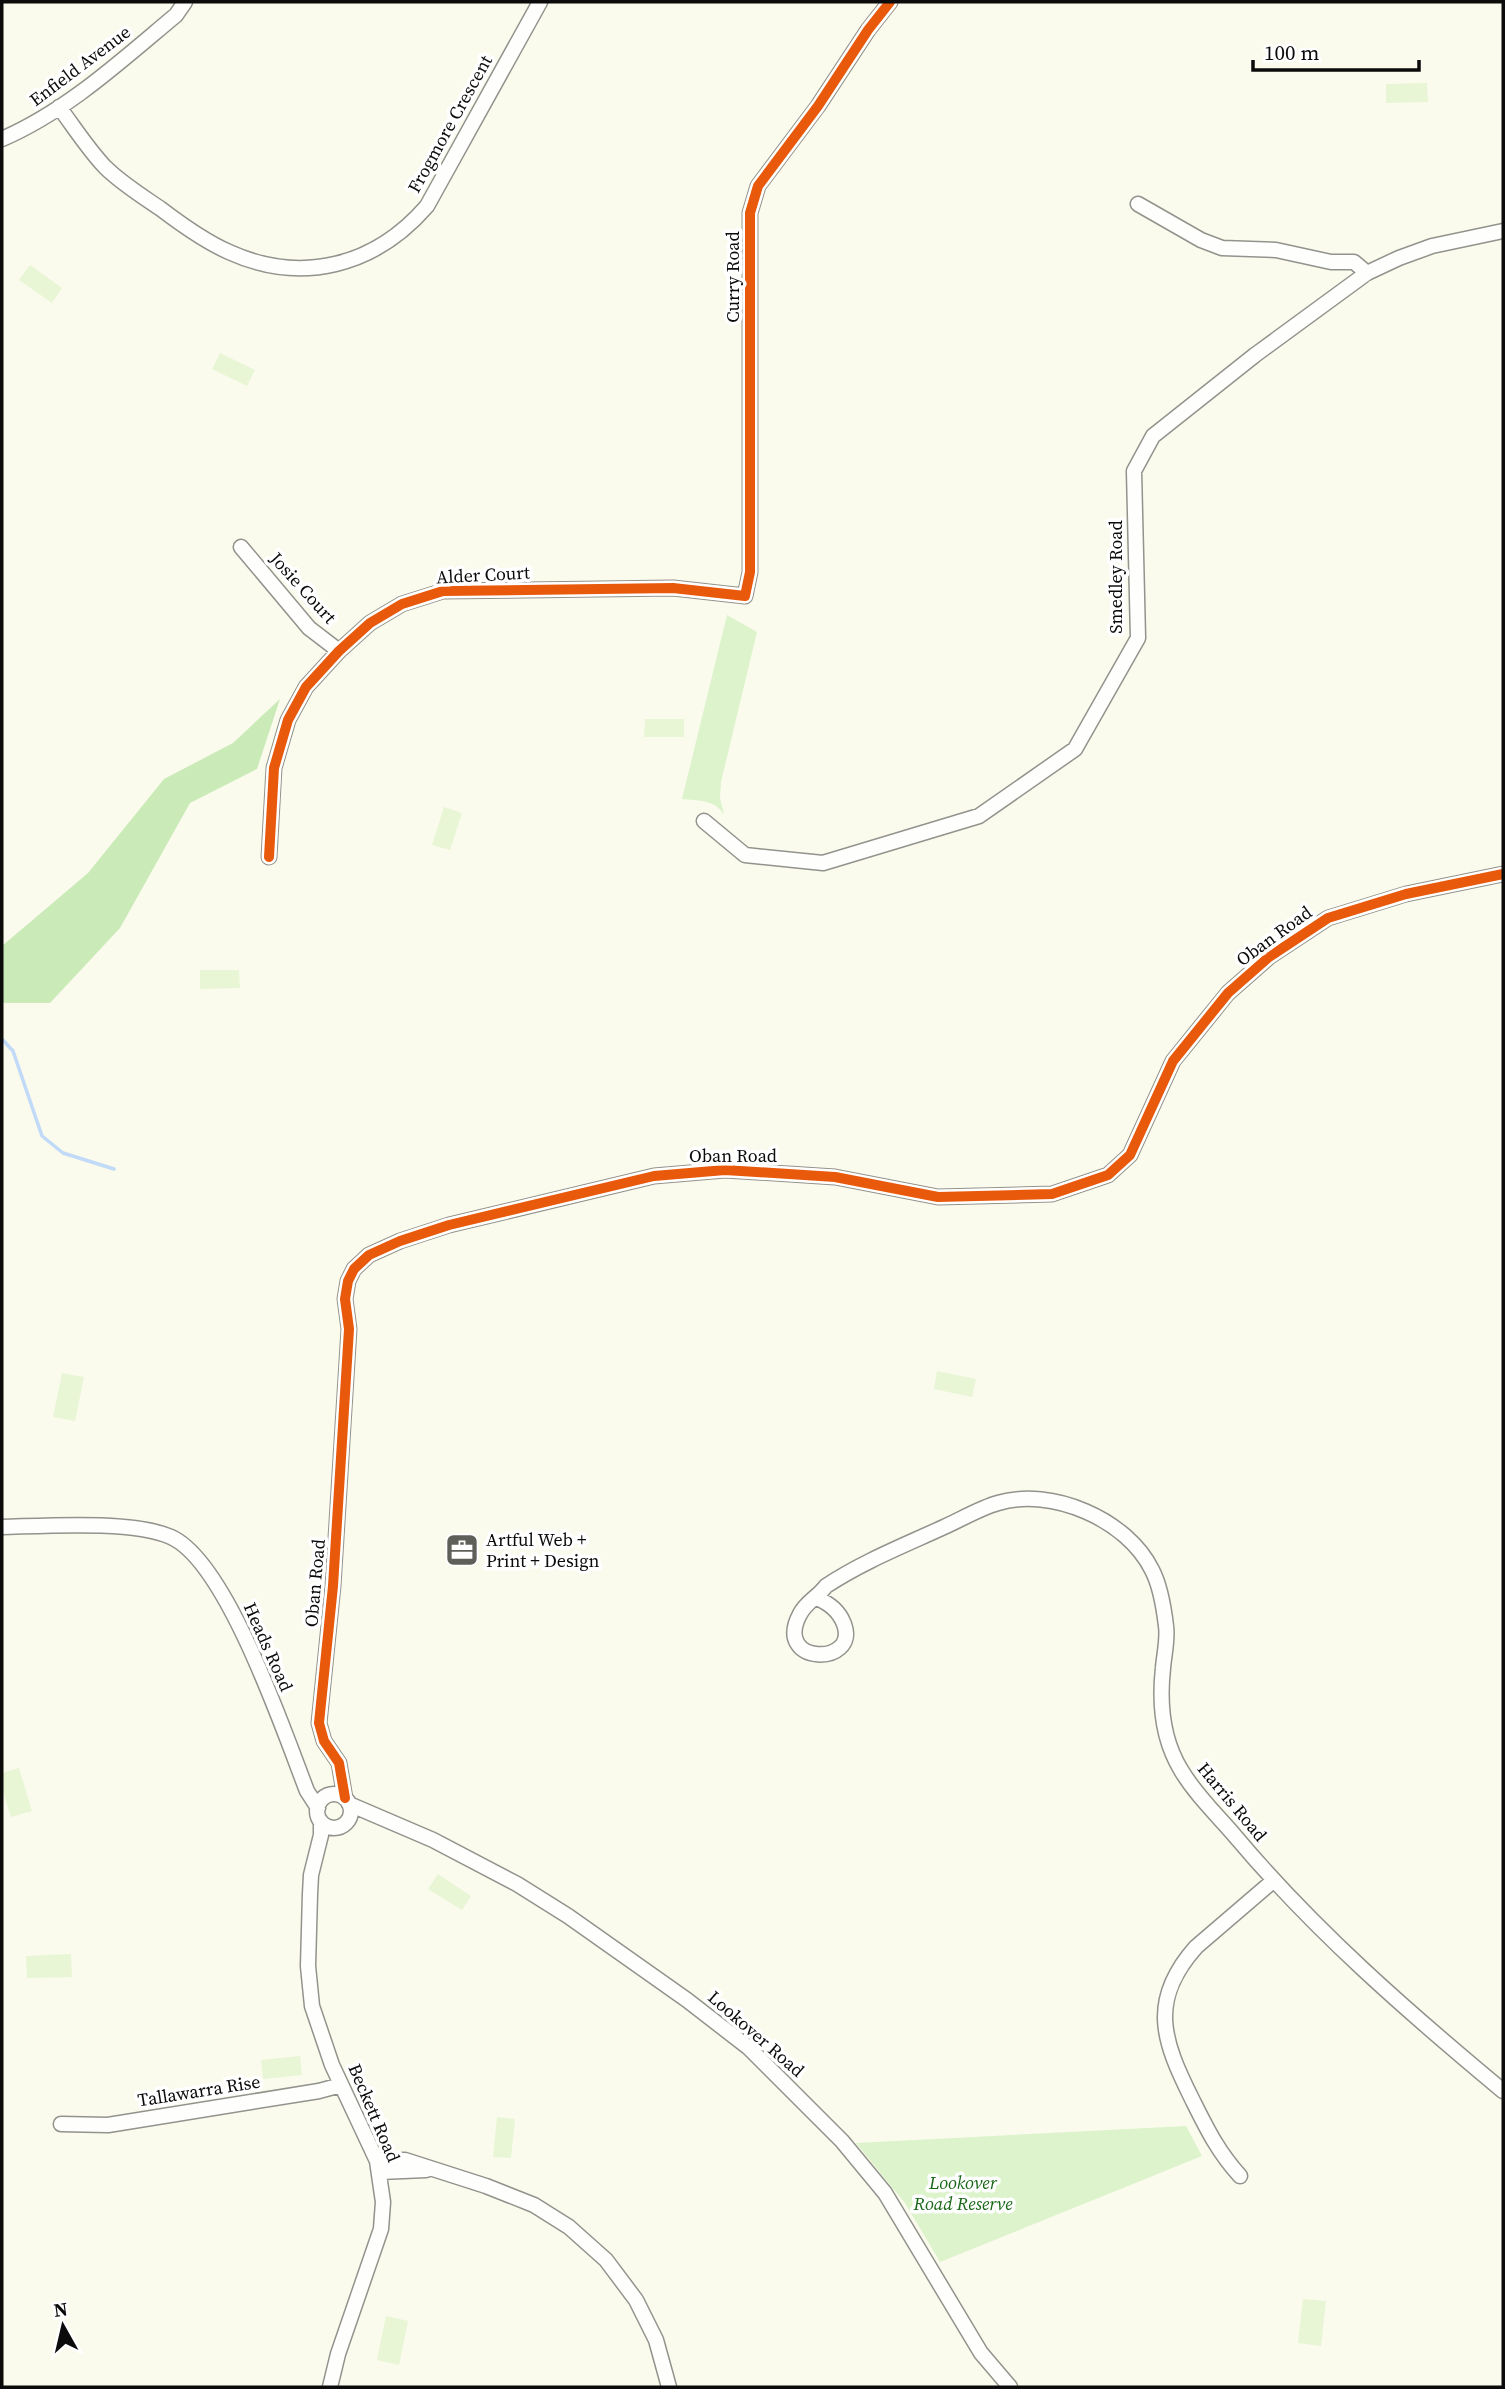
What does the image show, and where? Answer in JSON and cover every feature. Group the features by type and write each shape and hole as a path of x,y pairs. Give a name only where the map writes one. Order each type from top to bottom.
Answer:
{"street":[{"name":"Enfield Avenue","path":"2,139 32,125 60,107 173,8 185,2"},
{"name":"Frogmore Crescent","path":"60,107 107,169 205,240 228,252 271,266 293,269 325,267 360,257 379,247 414,221 427,206 540,2"},
{"name":"Curry Road","path":"745,596 750,572 750,213 758,186 818,106 868,30 890,2"},
{"path":"1138,204 1201,240 1222,248 1276,250 1331,262 1354,262 1367,273"},
{"name":"Smedley Road","path":"704,821 745,855 823,863 979,816 1075,749 1138,638 1134,471 1153,436 1255,355 1367,273 1432,246 1503,230"},
{"name":"Josie Court","path":"241,547 309,628 339,651"},
{"name":"Alder Court","path":"269,857 274,768 282,734 306,687 339,651 370,623 402,604 443,591 673,587 745,596"},
{"name":"Oban Road","path":"341,1802 339,1763 320,1732 319,1723 335,1559 349,1329 345,1299 348,1281 354,1269 369,1255 400,1241 449,1225 654,1176 725,1170 835,1177 938,1197 1052,1194 1108,1175 1130,1155 1173,1061 1228,993 1269,957 1328,918 1406,894 1503,874"},
{"name":"Harris Road","path":"817,1598 826,1586 836,1579 998,1503 1025,1499 1061,1503 1097,1516 1130,1540 1152,1570 1167,1629 1160,1701 1166,1740 1181,1771 1273,1881 1362,1970 1503,2091"},
{"name":"Heads Road","path":"2,1527 137,1528 159,1533 182,1543 201,1564 237,1620 307,1791 324,1819"},
{"path":"307,1791 341,1802 343,1825 324,1819"},
{"name":"Lookover Road","path":"341,1802 433,1840 517,1884 579,1924 724,2027 842,2141 885,2193 966,2330 981,2353 1010,2387"},
{"name":"Beckett Road","path":"330,2387 338,2354 381,2229 383,2202 378,2167 341,2085 312,2007 309,1985 311,1875 324,1819 341,1802"},
{"path":"1240,2176 1221,2156 1179,2072 1168,2046 1164,2018 1174,1976 1186,1958 1273,1881"},
{"name":"Tallawarra Rise","path":"61,2123 108,2124 319,2091 341,2085"},
{"path":"378,2167 405,2160 486,2186 534,2205 569,2227 587,2241 624,2281 646,2317 656,2340 669,2387"}],"green space":[{"path":"1427,83 1428,102 1386,103 1386,84"},
{"path":"30,265 62,288 52,303 19,280"},
{"path":"220,353 255,370 247,386 212,369"},
{"path":"727,615 757,632 721,782 720,798 724,814 710,803 682,799"},
{"path":"280,699 257,769 190,803 120,928 50,1003 2,1003 2,946 88,873 164,779 233,743"},
{"path":"645,719 684,719 684,737 644,737"},
{"path":"444,807 462,813 450,850 432,845"},
{"path":"200,970 239,970 240,988 200,989"},
{"path":"937,1371 976,1379 972,1397 934,1389"},
{"path":"62,1373 84,1377 75,1421 53,1417"},
{"path":"19,1768 32,1811 11,1817 2,1788 2,1773"},
{"path":"438,1874 471,1896 462,1910 428,1889"},
{"path":"71,1954 72,1977 27,1978 26,1956"},
{"path":"300,2056 302,2075 263,2079 261,2060"},
{"path":"497,2117 515,2119 511,2158 493,2157"},
{"name":"Lookover Road Reserve","path":"1186,2126 1202,2156 940,2262 905,2203 856,2143"},
{"path":"1303,2299 1326,2301 1321,2346 1298,2343"},
{"path":"386,2316 408,2321 399,2365 377,2360"}],"waterway":[{"path":"2,1039 13,1051 42,1136 63,1153 114,1169"}],"cycle path":[{"path":"269,857 274,768 288,720 306,687 339,651 370,623 402,604 443,591 673,588 745,596 750,572 750,213 758,186 818,106 868,30 890,2"},
{"path":"345,1798 339,1763 324,1741 319,1723 333,1586 349,1329 345,1299 348,1281 354,1269 369,1255 400,1241 449,1225 654,1176 725,1170 835,1177 938,1197 1052,1194 1108,1175 1130,1155 1173,1061 1228,993 1269,957 1328,918 1406,894 1503,874"}],"place":[{"name":"Artful Web + Print + Design","path":"462,1550"}]}
